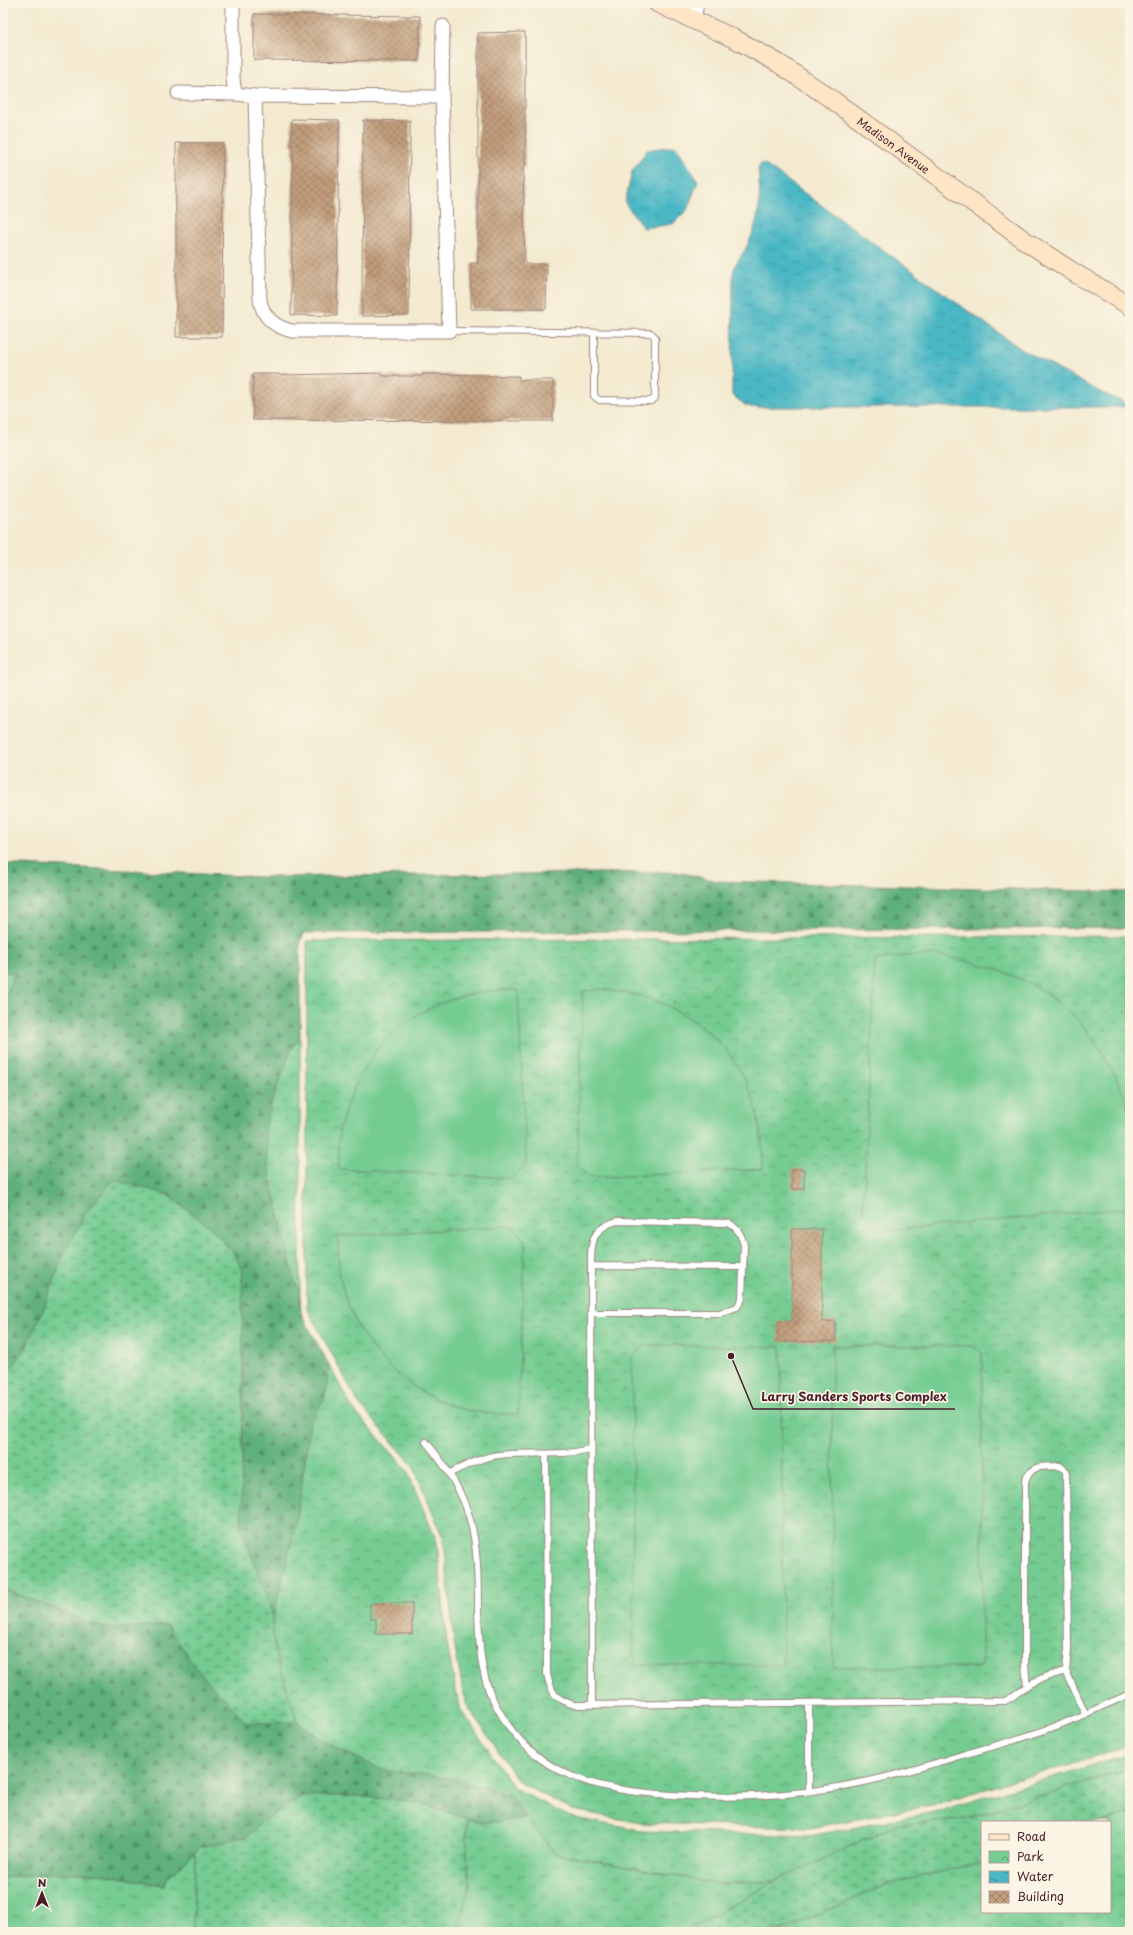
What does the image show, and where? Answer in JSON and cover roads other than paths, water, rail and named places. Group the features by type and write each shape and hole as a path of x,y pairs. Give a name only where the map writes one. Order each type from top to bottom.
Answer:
{"main road":[{"name":"Madison Avenue","path":"657,3 696,11 737,40 778,63 843,108 1024,240 1073,272 1127,304"}],"street":[{"path":"233,3 233,79 235,94"},
{"path":"255,96 260,300 266,316 277,326 292,331 449,331 442,97 443,26"},
{"path":"178,93 235,94 255,96 442,97"}],"lane":[{"path":"449,331 651,333 655,337 655,398 651,401 599,400 594,396 594,333"},
{"path":"591,1313 720,1314 728,1312 737,1307 742,1299 744,1245 742,1236 737,1228 729,1223 617,1221 600,1229 594,1237 591,1266 590,1449 592,1704"},
{"path":"591,1266 743,1267"},
{"path":"426,1442 450,1473 464,1498 472,1522 476,1548 480,1651 484,1672 490,1691 498,1708 509,1727 525,1745 558,1770 593,1785 624,1790 735,1797 768,1796 862,1783 1020,1738 1060,1724 1130,1694"},
{"path":"450,1473 486,1458 499,1455 546,1455 576,1453 590,1449"},
{"path":"546,1455 547,1674 553,1694 562,1701 574,1705 1006,1701 1027,1686 1046,1676 1066,1671"},
{"path":"1027,1686 1024,1666 1025,1481 1029,1472 1037,1467 1060,1466 1066,1471 1068,1649 1066,1671 1085,1713"},
{"path":"809,1703 809,1790"}],"water":[{"path":"676,146 698,181 687,210 673,224 644,228 625,203 632,172 647,150"},
{"path":"761,164 764,164 1021,349 1100,392 1130,405 1130,407 751,407 745,405 732,395 733,274 735,266 748,244 755,225 759,207 758,168"}],"place":[{"name":"Larry Sanders Sports Complex","path":"731,1356"}]}
